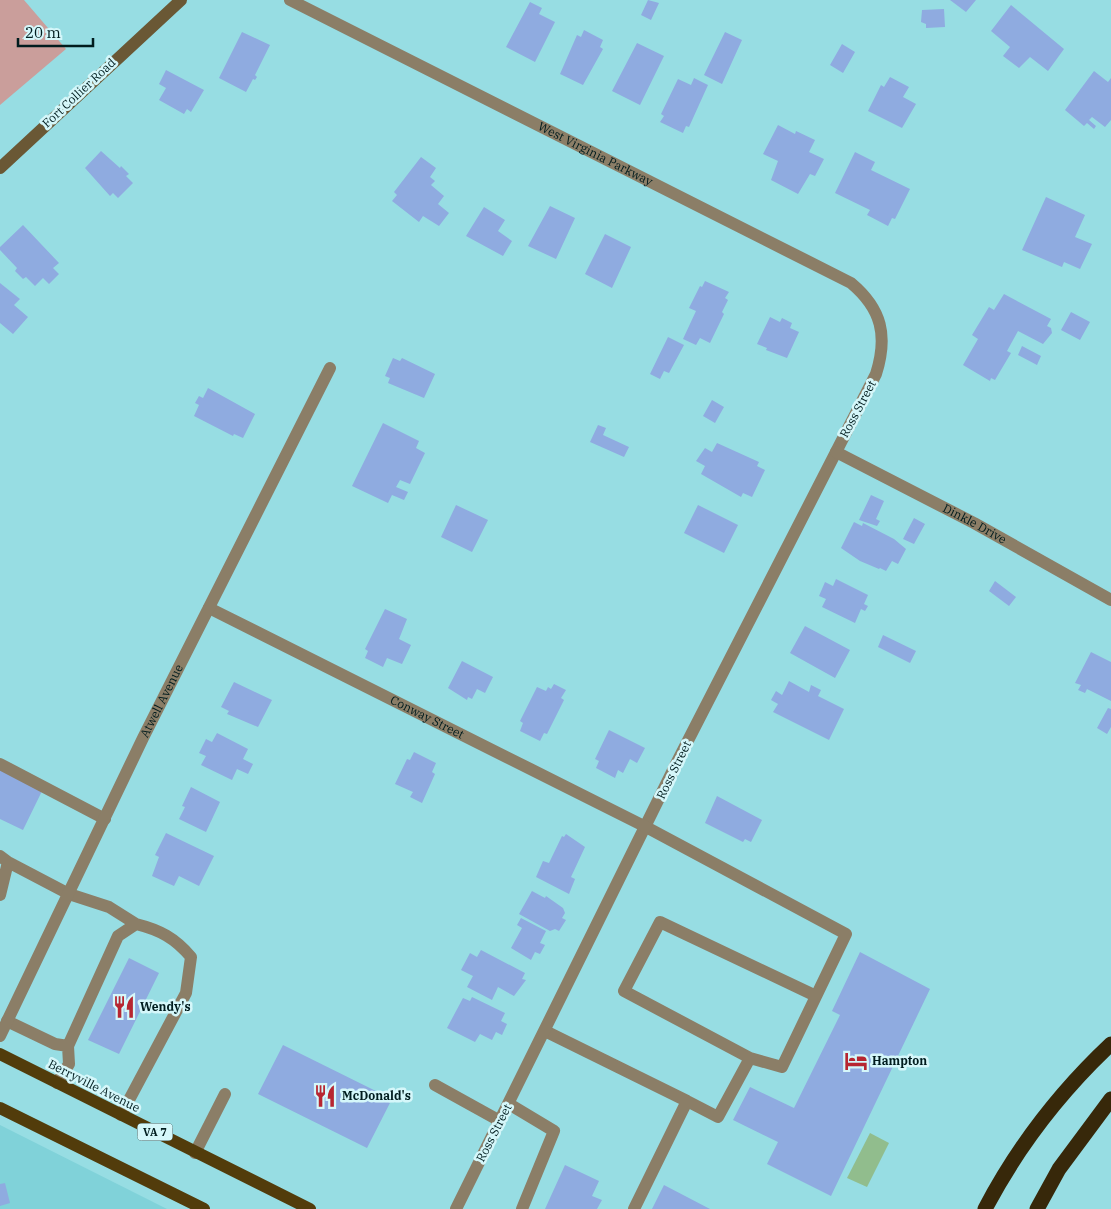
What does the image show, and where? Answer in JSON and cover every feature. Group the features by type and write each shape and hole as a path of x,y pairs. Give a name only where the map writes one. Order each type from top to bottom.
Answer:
{"highway":[{"path":"985,1209 1021,1146 1094,1059 1111,1044"},
{"path":"1037,1209 1059,1169 1111,1099"}],"main road":[{"name":"Berryville Avenue","path":"0,1054 310,1209"},
{"path":"0,1108 204,1209"}],"street":[{"name":"Fort Collier Road","path":"0,168 181,0"},
{"name":"West Virginia Parkway","path":"290,0 851,283 864,293 873,307 882,330"},
{"name":"Ross Street","path":"456,1209 678,760 876,374 882,354 882,330"},
{"name":"Atwell Avenue","path":"0,1036 209,608 330,368"},
{"name":"Dinkle Drive","path":"836,452 974,523 1111,600"},
{"name":"Conway Street","path":"209,608 646,827 846,934 816,996"},
{"path":"0,764 105,819"},
{"path":"0,895 4,859 69,894 109,907 136,924 164,933 177,941 191,957 186,993 121,1115"},
{"path":"660,922 816,996 782,1066 750,1058 624,991 660,922"},
{"path":"57,1083 69,1064 68,1046 118,936 136,924"},
{"path":"8,1021 55,1044 68,1046"},
{"path":"545,1031 718,1117 750,1058"},
{"path":"435,1085 500,1121"},
{"path":"195,1152 225,1094"},
{"path":"634,1209 687,1101"},
{"path":"508,1104 554,1131 522,1209"}],"shaded area":[{"path":"0,0 24,0 66,49 0,105"},
{"path":"0,1125 167,1209 0,1209"},
{"path":"870,1133 889,1143 867,1187 847,1178"}],"building":[{"path":"648,0 659,3 651,20 641,15"},
{"path":"950,0 976,0 966,12"},
{"path":"530,2 542,8 539,14 555,22 535,62 506,47"},
{"path":"1011,5 1064,49 1048,71 1030,57 1019,68 1003,56 1010,47 991,31"},
{"path":"944,9 945,27 926,28 926,24 921,22 922,10"},
{"path":"584,30 603,40 600,47 603,49 583,85 560,74 577,35 581,37"},
{"path":"242,32 270,45 255,75 257,77 255,80 253,79 246,92 219,78"},
{"path":"725,32 742,40 722,84 704,75"},
{"path":"637,43 664,56 640,105 612,91"},
{"path":"842,44 855,52 843,73 830,65"},
{"path":"166,70 204,90 191,112 187,109 184,114 159,100 166,88 159,84"},
{"path":"1094,71 1108,82 1111,78 1111,120 1105,127 1092,117 1089,120 1096,126 1094,129 1087,123 1084,126 1065,110"},
{"path":"890,77 909,87 903,97 916,104 902,128 868,111 881,85 884,87"},
{"path":"694,78 708,85 689,127 686,126 683,133 660,122 664,116 661,114 678,79 691,85"},
{"path":"778,125 795,134 796,131 815,140 809,152 824,159 815,176 810,174 798,194 771,180 778,161 763,154"},
{"path":"101,151 129,174 126,176 133,183 118,198 113,193 110,196 85,168"},
{"path":"855,152 875,162 871,170 910,189 895,219 892,218 888,226 867,215 870,210 835,193"},
{"path":"421,157 436,168 430,177 435,181 431,185 444,196 438,204 449,213 439,226 423,216 419,222 392,201 397,195 394,192"},
{"path":"1046,197 1085,215 1075,237 1092,244 1080,269 1064,262 1062,267 1022,250"},
{"path":"550,206 575,218 556,259 528,246"},
{"path":"484,207 505,220 498,231 512,241 503,256 466,236"},
{"path":"23,225 59,263 53,268 59,274 49,284 43,278 35,286 26,277 23,279 15,271 17,268 0,250 0,247"},
{"path":"605,234 631,247 612,288 585,274"},
{"path":"705,281 729,292 725,298 728,300 722,312 724,314 710,343 700,338 696,345 683,339 696,311 689,308 700,286 702,287"},
{"path":"0,283 20,299 14,305 28,317 13,334 0,323"},
{"path":"1004,294 1051,319 1047,326 1051,328 1052,333 1043,344 1018,331 1007,351 1011,353 995,380 991,378 990,381 963,365 978,339 972,335 989,307 994,310"},
{"path":"1071,312 1090,322 1080,340 1061,330"},
{"path":"770,317 780,322 782,318 792,323 790,328 799,332 787,358 766,350 767,348 757,344"},
{"path":"668,337 684,345 669,373 664,371 660,379 650,374"},
{"path":"1022,346 1041,356 1037,365 1018,355"},
{"path":"393,358 400,361 402,358 435,374 424,398 388,383 390,378 385,376"},
{"path":"208,388 255,414 243,438 234,434 233,436 194,416 199,405 195,403 199,396 203,398"},
{"path":"712,400 724,407 715,423 703,416"},
{"path":"383,423 419,441 416,448 425,453 410,484 400,480 396,487 408,492 404,500 392,495 388,503 352,486"},
{"path":"598,425 606,428 603,435 629,447 624,457 590,442"},
{"path":"717,443 759,462 757,466 765,470 752,497 743,493 741,497 701,474 705,466 696,461 705,448 712,452"},
{"path":"871,495 884,501 876,519 880,521 877,526 859,520"},
{"path":"456,505 488,520 472,552 441,537"},
{"path":"698,505 738,525 724,553 684,533"},
{"path":"914,518 925,524 914,544 903,539"},
{"path":"854,522 862,526 863,523 894,539 906,549 898,564 892,561 886,571 860,561 841,548"},
{"path":"836,579 868,595 864,604 868,606 865,611 861,609 855,623 822,607 826,599 819,596 825,582 833,586"},
{"path":"995,581 1016,597 1009,606 989,591"},
{"path":"385,609 407,619 399,639 411,645 402,664 387,658 383,667 365,658 368,651 365,649"},
{"path":"805,626 850,650 835,678 790,653"},
{"path":"883,635 916,651 910,663 878,647"},
{"path":"1091,652 1111,662 1111,701 1087,689 1085,693 1078,690 1081,685 1075,683"},
{"path":"462,661 493,677 485,693 477,689 472,699 468,697 467,700 448,688"},
{"path":"789,681 809,692 811,685 821,690 818,696 844,709 829,740 773,712 778,704 771,700 776,691 782,695"},
{"path":"234,682 272,700 258,727 227,714 229,711 221,707"},
{"path":"554,684 566,690 561,698 564,700 547,734 544,733 540,741 520,731 523,723 520,721 537,687 546,691 548,687 551,689"},
{"path":"1108,708 1111,709 1111,727 1107,734 1097,728"},
{"path":"609,730 645,748 637,763 630,759 623,773 618,770 615,778 596,768 599,761 595,759"},
{"path":"217,733 248,749 243,759 253,764 248,774 237,769 232,780 201,765 206,756 199,753 206,739 212,742"},
{"path":"414,752 436,763 432,772 435,774 422,803 410,797 413,792 395,784 407,759 410,760"},
{"path":"0,769 43,789 23,830 0,819"},
{"path":"191,787 220,802 206,832 179,819 185,807 182,806"},
{"path":"717,796 762,820 751,842 745,839 743,842 705,823"},
{"path":"166,833 214,856 199,886 179,876 174,886 152,876 159,857 155,855"},
{"path":"566,834 585,847 571,877 575,879 569,894 536,877 543,861 549,863 562,836 564,837"},
{"path":"532,891 545,898 546,896 563,908 565,913 562,918 566,920 559,931 555,929 550,931 519,914"},
{"path":"521,918 546,931 540,943 545,945 540,954 535,952 531,960 511,948 522,928 517,925"},
{"path":"481,950 525,973 522,979 526,980 514,996 498,987 492,1000 467,987 473,976 461,970 470,953 477,957"},
{"name":"Hampton","path":"860,952 930,989 831,1196 767,1164 778,1142 733,1120 750,1087 794,1108 840,1015 832,1011"},
{"name":"Wendy's","path":"129,958 159,973 119,1054 88,1040"},
{"path":"472,997 505,1013 501,1021 507,1024 502,1035 496,1032 492,1040 480,1034 475,1042 447,1028 463,998 470,1001"},
{"name":"McDonald's","path":"283,1045 392,1099 367,1148 258,1094"},
{"path":"565,1165 599,1181 592,1196 602,1200 597,1209 545,1209"},
{"path":"5,1183 10,1203 0,1206 0,1184"},
{"path":"664,1185 710,1209 652,1209"}],"place":[{"name":"Wendy's","path":"124,1007"},
{"name":"Hampton","path":"856,1061"},
{"name":"McDonald's","path":"325,1096"}]}
